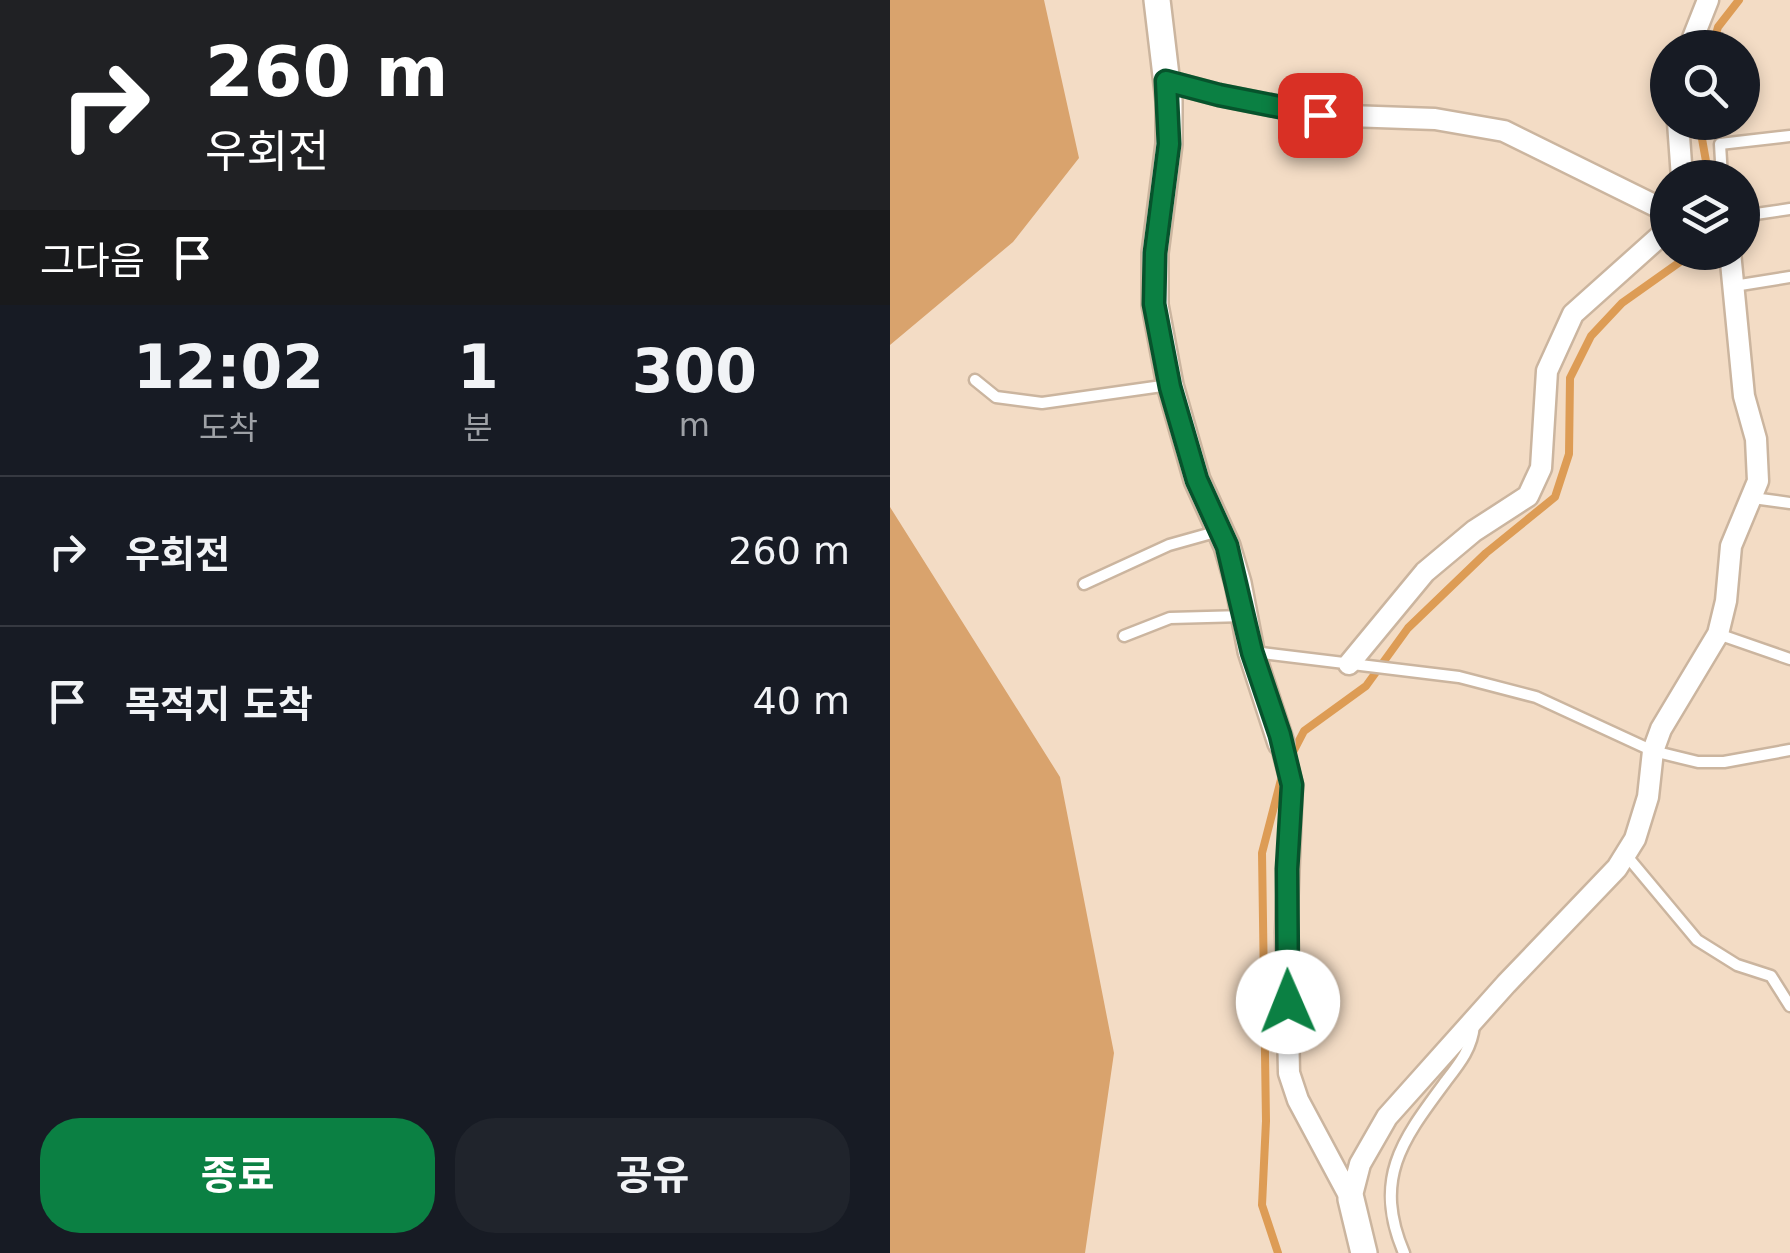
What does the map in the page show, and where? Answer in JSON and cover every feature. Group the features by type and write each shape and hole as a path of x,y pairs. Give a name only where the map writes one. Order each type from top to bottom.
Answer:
{"street":[{"path":"1157,0 1169,144 1155,253 1154,304 1170,385 1197,480 1238,583 1252,652 1292,785 1286,932 1289,1072 1298,1100 1351,1198 1364,1253"},
{"path":"1696,30 1708,0"},
{"path":"1166,81 1320,115 1435,119 1504,132 1650,203"},
{"path":"1355,665 1426,572 1474,531 1528,496 1541,468 1547,371 1573,314 1650,244"},
{"path":"1351,1198 1360,1164 1387,1117 1618,868 1635,839 1648,798 1653,751 1661,729 1718,634 1726,601 1731,546 1758,481 1756,439 1744,396 1732,270"}],"lane":[{"path":"1721,160 1720,144 1790,136"},
{"path":"1760,213 1790,209"},
{"path":"1734,286 1790,277"},
{"path":"976,380 996,397 1042,402 1170,385"},
{"path":"1753,498 1790,503"},
{"path":"1084,584 1168,545 1220,531"},
{"path":"1124,636 1170,618 1244,616"},
{"path":"1718,634 1790,659"},
{"path":"1252,652 1459,677 1536,697 1653,751 1711,762 1790,750"},
{"path":"1626,854 1697,940 1737,965 1771,976 1790,1006"},
{"path":"1404,1253 1396,1235 1390,1195 1397,1155 1413,1124 1466,1054 1474,1019"}],"shaded area":[{"path":"890,0 1044,0 1079,158 1013,242 890,345"},
{"path":"890,507 1060,777 1114,1053 1085,1253 890,1253"}],"waterway":[{"path":"1717,30 1739,0"},
{"path":"1702,140 1706,160"},
{"path":"1291,756 1304,731 1366,686 1408,628 1486,553 1555,497 1569,454 1570,378 1591,336 1622,303 1669,270"},
{"path":"1278,1253 1262,1205 1266,1121 1262,853 1284,768"}],"route":[{"path":"1288,1002 1287,869 1292,785 1252,652 1227,546 1197,480 1170,387 1154,304 1155,253 1169,144 1166,81 1320,115"}]}
